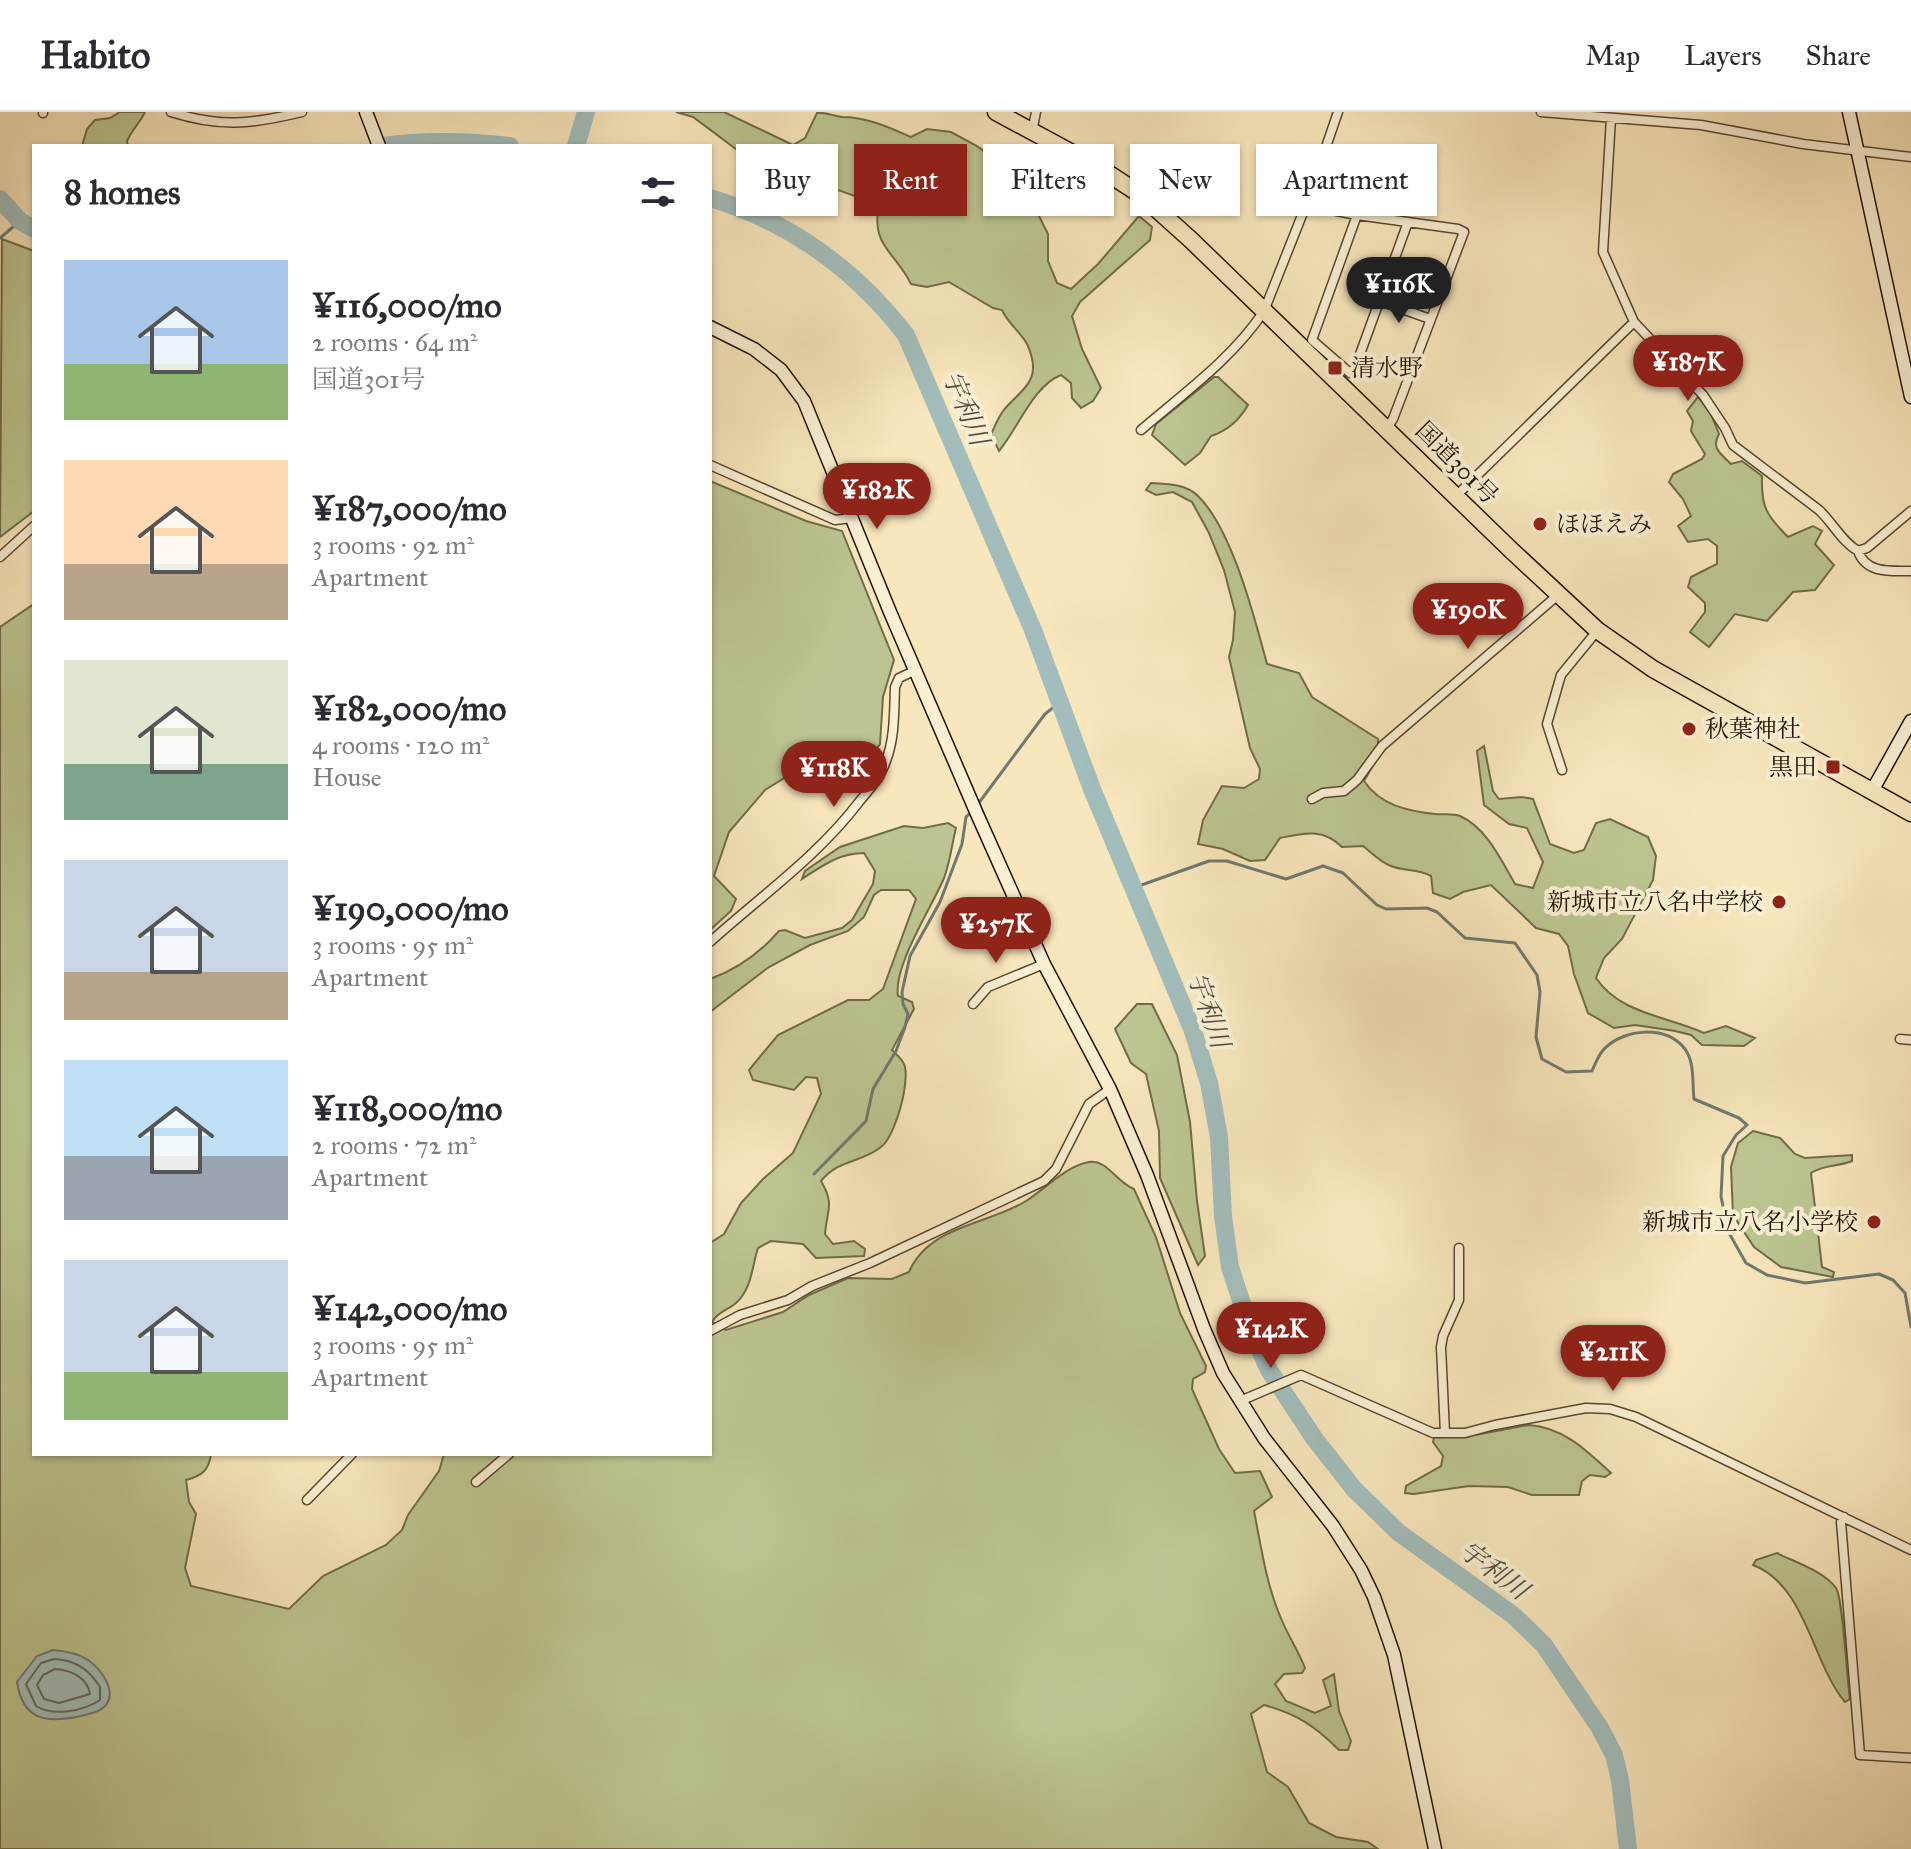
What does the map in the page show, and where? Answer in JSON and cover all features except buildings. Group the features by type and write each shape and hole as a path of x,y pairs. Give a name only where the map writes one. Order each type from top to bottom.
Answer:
{"highway":[{"name":"国道301号","path":"996,112 1100,168 1141,195 1597,630 1653,669 1911,813"}],"street":[{"path":"172,112 214,123 242,124 302,112"},
{"path":"1032,132 1036,112"},
{"path":"1327,144 1338,112"},
{"path":"1541,112 1701,125 1803,144 1911,157"},
{"path":"1849,112 1911,397"},
{"path":"368,118 378,144"},
{"path":"1611,118 1603,252 1634,322 1703,395 1733,445 1819,510 1849,546 1858,551 1866,564 1874,569 1911,571"},
{"path":"1141,430 1214,368 1256,324 1302,216"},
{"path":"1357,216 1312,340 1350,373 1355,368 1408,222"},
{"path":"1364,216 1464,232 1387,428"},
{"path":"1380,301 1430,319"},
{"path":"1456,496 1634,322"},
{"path":"712,328 763,356 781,370 804,401 914,671 977,814 1044,964 1110,1089 1147,1175 1223,1373 1264,1438 1333,1526 1374,1597 1394,1655 1435,1849"},
{"path":"712,466 835,520 852,518"},
{"path":"1858,551 1884,535 1911,511"},
{"path":"0,557 32,528"},
{"path":"1312,799 1323,793 1344,791 1357,780 1382,746 1558,594"},
{"path":"1562,770 1547,724 1561,675 1597,630"},
{"path":"712,940 798,868 840,827 870,789 885,765 890,747 895,687 899,678 914,671"},
{"path":"1872,791 1911,721"},
{"path":"973,1004 988,987 1044,964"},
{"path":"1900,1039 1911,1040"},
{"path":"712,1330 740,1315 788,1300 812,1286 870,1263 1044,1181 1056,1169 1089,1104 1110,1089"},
{"path":"1445,1433 1441,1347 1459,1300 1459,1248"},
{"path":"1240,1401 1298,1376 1310,1377 1433,1433 1465,1433 1570,1410 1610,1409 1636,1417 1911,1550"},
{"path":"307,1500 350,1456"},
{"path":"476,1482 507,1456"},
{"path":"1844,1517 1841,1522 1860,1755 1911,1758"}],"green space":[{"path":"120,112 145,112 128,144 83,144 87,129 95,120 110,118"},
{"path":"676,112 724,112 791,144 736,144 736,149 693,117"},
{"path":"817,113 868,121 911,137 927,129 951,132 977,146 983,151 983,216 1039,216 1048,234 1048,261 1057,283 1071,289 1098,264 1139,216 1152,227 1150,240 1080,302 1072,316 1082,349 1101,388 1093,401 1081,408 1072,398 1071,383 1061,375 1051,380 1034,398 999,451 991,434 1003,411 1032,376 1032,358 1026,342 1002,310 993,308 949,282 927,287 911,284 882,241 878,216 967,216 967,144 854,144 854,196 838,190 838,144 795,144 805,138"},
{"path":"2,239 32,250 32,513 0,537"},
{"path":"1214,377 1218,377 1248,405 1232,424 1211,436 1200,453 1185,465 1152,435 1156,424"},
{"path":"1698,397 1711,414 1719,434 1716,447 1720,453 1731,464 1742,461 1762,476 1764,503 1775,523 1788,537 1813,526 1822,531 1815,544 1834,565 1815,590 1793,592 1767,621 1735,614 1709,647 1690,632 1705,612 1705,603 1688,587 1691,577 1717,564 1717,546 1708,539 1688,542 1678,526 1691,516 1683,499 1669,482 1673,474 1702,459 1705,454 1691,431 1693,421 1687,411"},
{"path":"712,482 806,521 842,531 894,660 883,697 880,744 869,759 839,751 812,761 765,790 729,832 714,876 736,899 731,911 712,928"},
{"path":"1151,483 1188,489 1210,511 1241,576 1267,664 1299,673 1312,697 1378,739 1378,757 1364,781 1370,789 1404,809 1457,815 1470,821 1492,846 1515,884 1533,888 1543,862 1527,828 1509,824 1484,805 1477,751 1484,746 1493,791 1499,799 1533,799 1550,844 1574,853 1584,850 1596,823 1610,819 1648,837 1656,856 1653,880 1622,939 1604,958 1596,978 1618,999 1645,1013 1704,1033 1726,1026 1755,1038 1744,1046 1702,1045 1691,1035 1675,1031 1635,1025 1614,1028 1588,1013 1568,946 1559,934 1536,928 1491,885 1463,892 1450,899 1433,893 1431,876 1391,866 1363,846 1342,847 1320,834 1280,838 1265,860 1250,861 1223,849 1198,844 1203,820 1222,786 1244,788 1259,779 1260,769 1250,748 1229,657 1235,612 1224,570 1192,502 1173,492 1156,495 1146,490"},
{"path":"32,605 32,1456 210,1456 204,1472 186,1480 189,1502 196,1514 185,1568 191,1586 289,1609 323,1576 386,1545 402,1530 408,1515 439,1471 443,1456 712,1456 712,1322 726,1330 783,1312 809,1295 848,1278 892,1279 909,1272 918,1256 945,1235 1011,1209 1080,1164 1095,1162 1134,1189 1156,1237 1180,1313 1206,1366 1205,1372 1193,1379 1192,1389 1219,1449 1235,1473 1260,1471 1272,1497 1254,1511 1275,1603 1305,1668 1302,1673 1284,1674 1275,1684 1286,1701 1315,1713 1331,1706 1323,1680 1334,1674 1339,1711 1351,1741 1348,1750 1339,1750 1305,1722 1264,1705 1251,1714 1267,1772 1288,1787 1309,1823 1336,1837 1368,1842 1378,1849 0,1849 0,627"},
{"path":"948,823 956,828 946,872 907,953 898,984 898,996 912,1002 914,1009 892,1050 903,1062 906,1072 896,1121 881,1147 835,1169 821,1181 829,1202 825,1234 833,1244 854,1241 865,1249 864,1256 816,1258 803,1244 771,1241 758,1248 749,1284 742,1296 712,1322 712,1242 724,1234 741,1203 793,1153 821,1094 817,1078 806,1077 794,1090 753,1080 749,1070 778,1035 848,1000 869,1000 883,989 916,899 909,890 881,890 874,895 864,917 848,931 810,945 769,967 712,1010 712,978 748,960 779,931 785,930 805,938 842,928 852,920 873,884 875,871 864,853 839,858 802,879 805,871 840,847 904,826 923,828"},
{"path":"1137,1004 1152,1004 1177,1055 1190,1122 1205,1256 1198,1265 1160,1178 1159,1131 1146,1074 1131,1063 1115,1029"},
{"path":"1753,1131 1780,1138 1795,1154 1805,1158 1852,1155 1852,1161 1811,1173 1822,1267 1834,1272 1833,1277 1781,1267 1754,1247 1733,1215 1731,1167 1738,1143"},
{"path":"1529,1425 1564,1435 1611,1473 1605,1477 1590,1475 1582,1481 1579,1495 1532,1495 1508,1487 1469,1486 1405,1493 1406,1486 1441,1466 1443,1456 1433,1442 1434,1437 1470,1435"},
{"path":"1777,1553 1817,1572 1836,1588 1843,1623 1850,1699 1845,1702 1785,1589 1771,1575 1753,1565 1756,1560"}],"water":[{"path":"53,1650 80,1656 98,1669 109,1688 110,1695 104,1707 90,1714 58,1719 39,1717 31,1712 20,1695 17,1682 37,1656"}],"waterway":[{"path":"577,144 586,112"},
{"name":"宇利川","path":"404,144 489,144"},
{"name":"宇利川","path":"0,199 20,221 32,228"},
{"name":"宇利川","path":"712,199 767,220 819,251 865,289 906,335 1033,630 1092,789 1193,1031 1209,1083 1219,1137 1223,1216 1230,1267 1250,1328 1269,1370 1314,1438 1354,1489 1398,1532 1513,1615 1544,1645 1600,1728 1614,1755 1628,1849"},
{"path":"0,238 20,221"},
{"path":"978,804 1045,714 1059,703"},
{"path":"814,1174 866,1121 873,1089 896,1051 905,1027 908,1014 902,992 910,956 940,902 962,844 966,817 970,813"},
{"path":"1133,888 1209,861 1227,861 1286,879 1323,866 1343,873 1377,905 1386,909 1427,908 1437,912 1465,938 1515,943 1537,975 1540,992 1536,1037 1542,1059 1566,1072 1592,1071 1604,1049 1623,1037 1645,1032 1667,1036 1677,1041 1688,1054 1694,1099 1739,1118 1747,1125 1736,1135 1723,1156 1721,1197 1729,1233 1746,1263 1767,1275 1805,1283 1879,1274 1893,1280 1905,1293 1911,1327"}],"place":[{"name":"清水野","path":"1335,368"},
{"name":"ほほえみ","path":"1540,524"},
{"name":"秋葉神社","path":"1689,729"},
{"name":"黒田","path":"1833,767"},
{"name":"新城市立八名中学校","path":"1779,902"},
{"name":"新城市立八名小学校","path":"1874,1222"}]}
